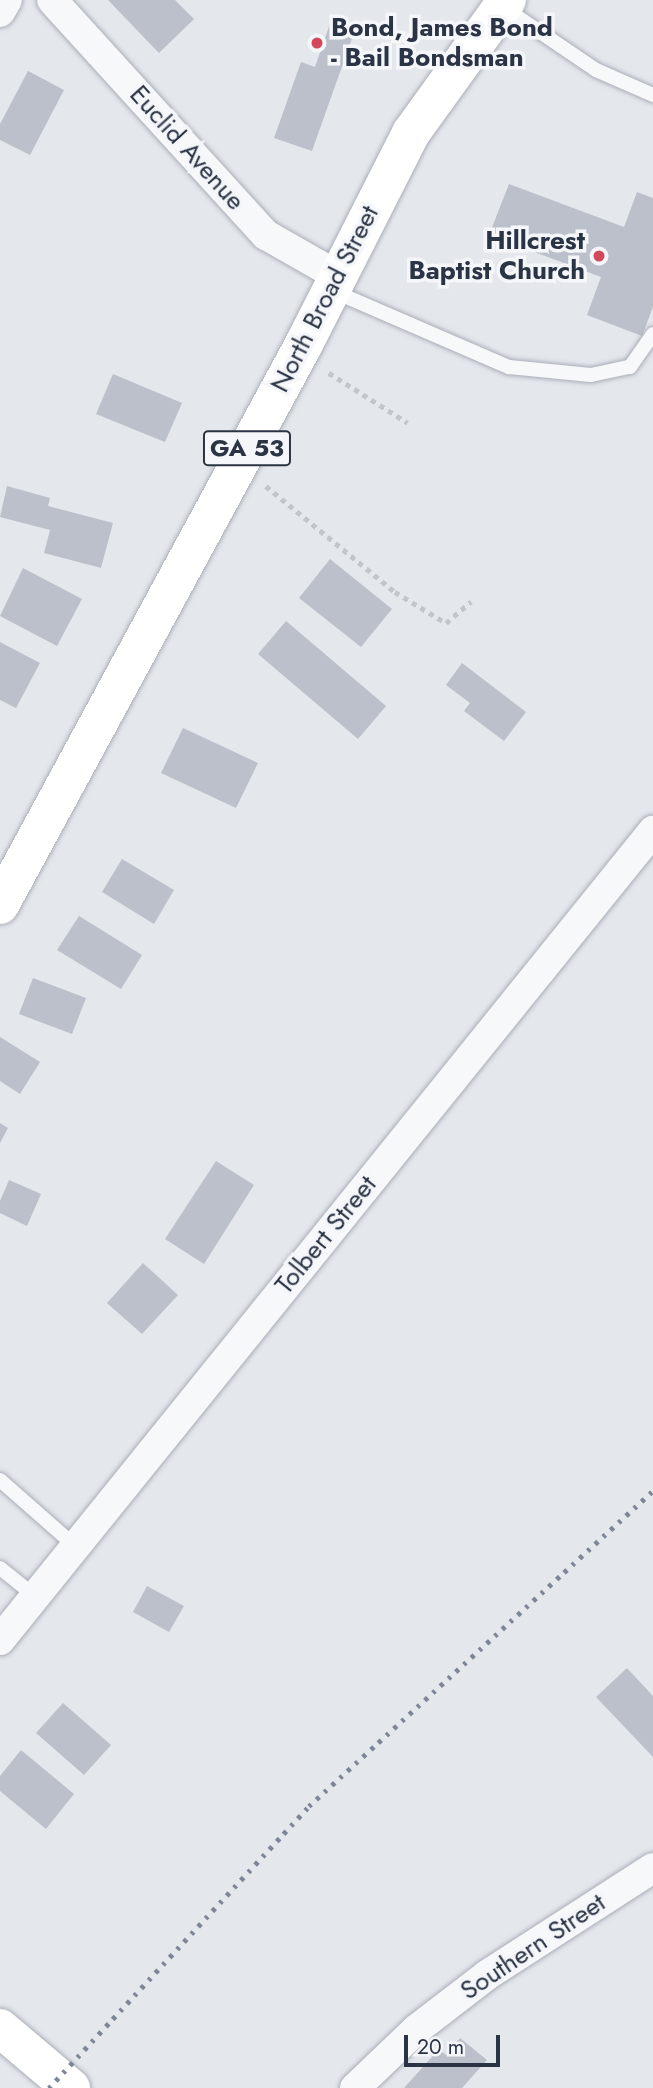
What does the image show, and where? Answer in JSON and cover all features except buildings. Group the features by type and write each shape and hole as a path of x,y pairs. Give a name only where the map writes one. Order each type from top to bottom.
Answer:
{"main road":[{"name":"North Broad Street","path":"6,881 239,464 411,133 504,3"},
{"path":"0,2028 71,2088"}],"street":[{"path":"0,12 7,0"},
{"name":"Euclid Avenue","path":"52,0 266,235 334,283"},
{"name":"Tolbert Street","path":"0,1640 653,831"},
{"name":"Southern Street","path":"355,2088 417,2029 486,1975 653,1868"}],"lane":[{"path":"504,3 596,70 653,95"},
{"path":"334,283 509,368 591,375 630,368 653,334"},
{"path":"0,1480 75,1546"},
{"path":"0,1568 35,1596"}],"path":[{"path":"298,354 408,423"},
{"path":"239,464 395,592 415,604 446,622 471,601"}],"railway":[{"path":"49,2088 309,1806 653,1491"}],"place":[{"name":"Bond, James Bond - Bail Bondsman","path":"317,43"},
{"name":"Hillcrest Baptist Church","path":"599,256"}]}
